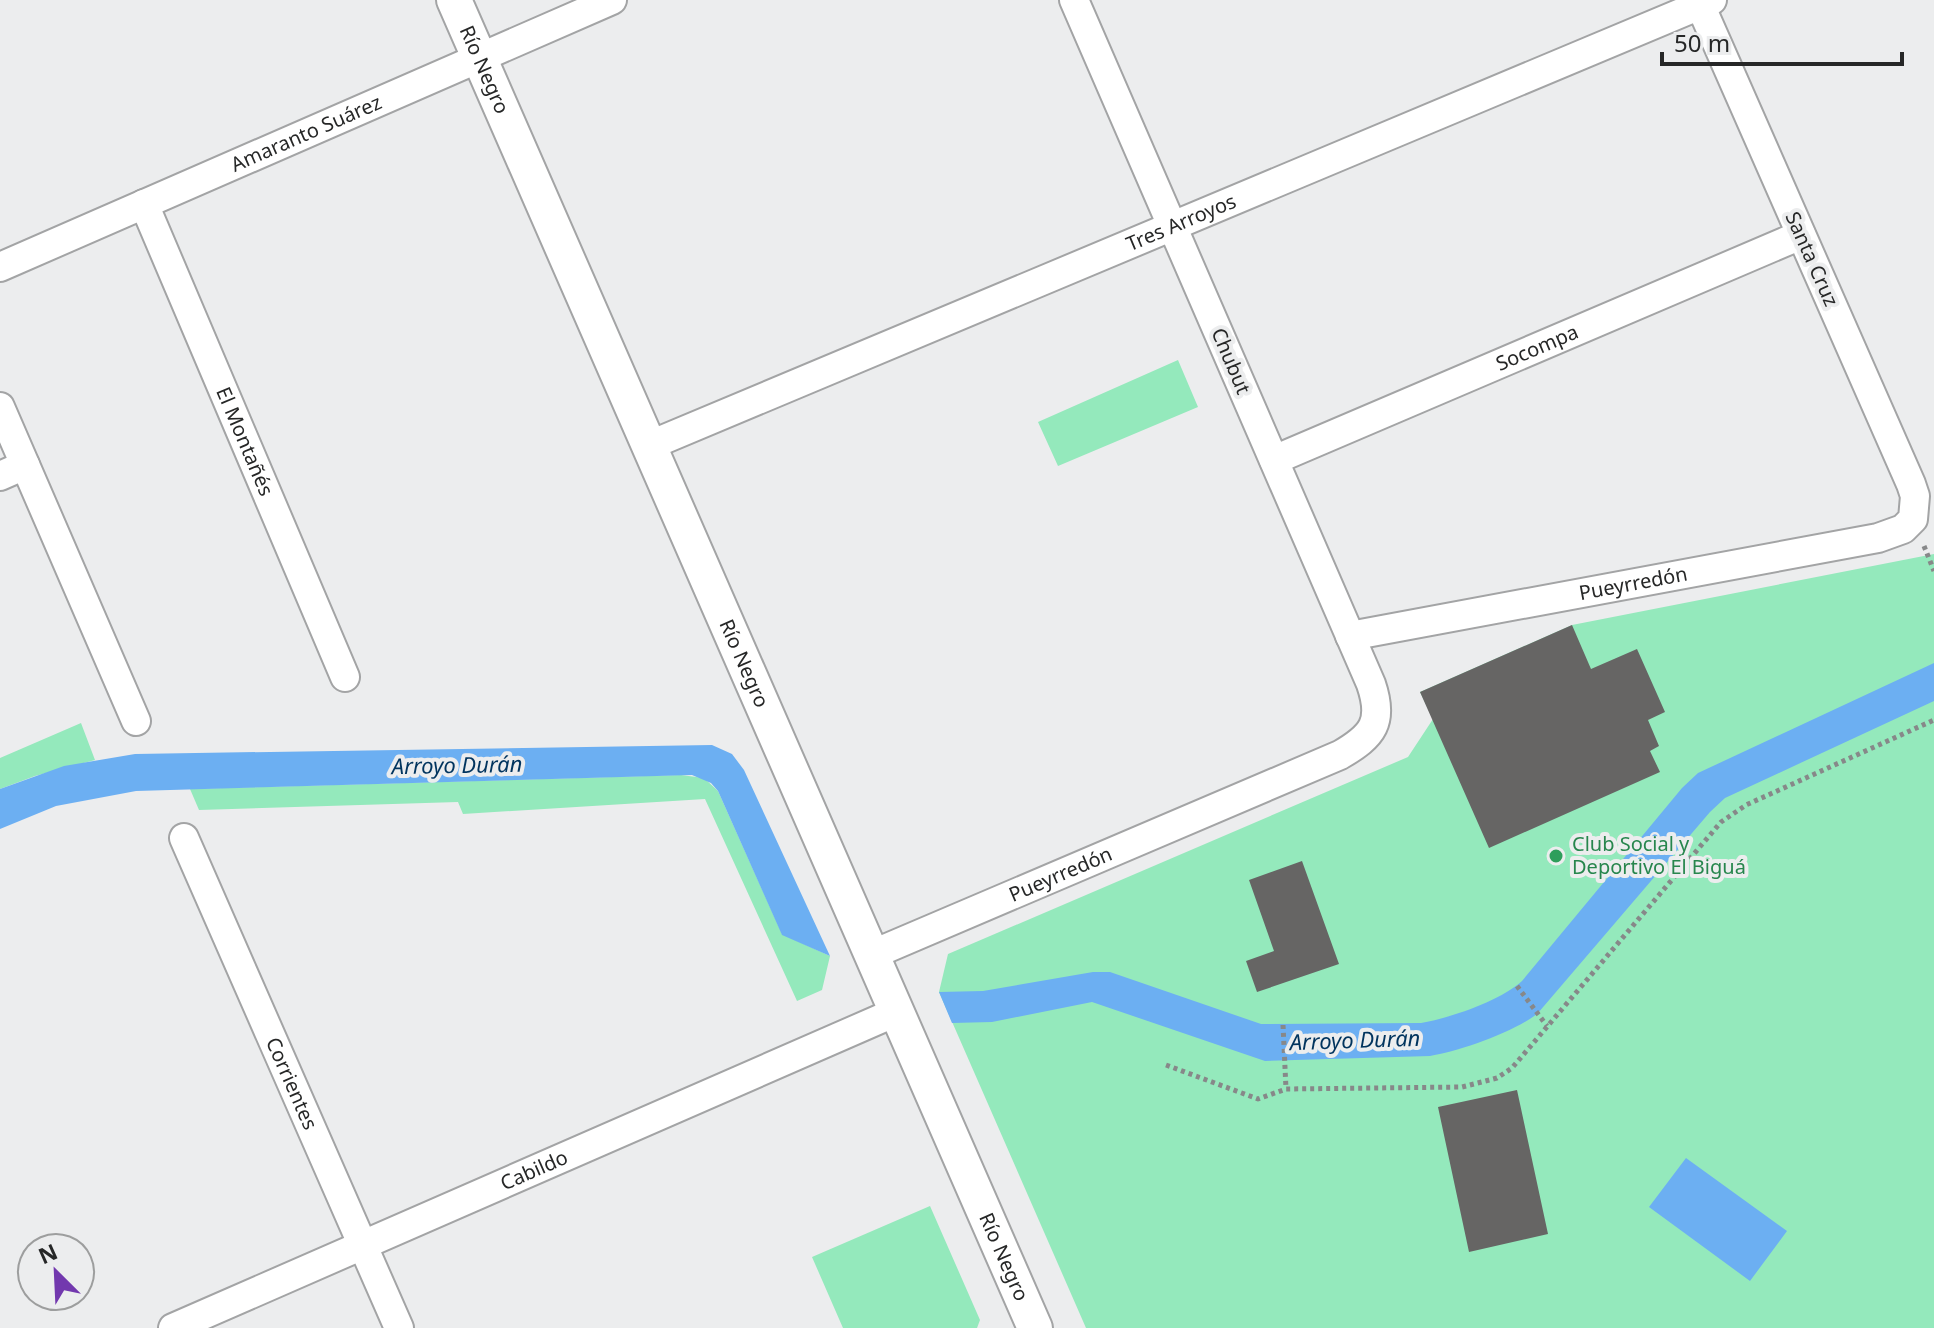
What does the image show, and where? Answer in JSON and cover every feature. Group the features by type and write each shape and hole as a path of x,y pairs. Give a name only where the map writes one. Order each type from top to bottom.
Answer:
{"street":[{"name":"Río Negro","path":"454,0 1035,1328"},
{"name":"Amaranto Suárez","path":"0,267 612,0"},
{"name":"Chubut","path":"1074,0 1350,636 1375,698 1375,725"},
{"name":"Tres Arroyos","path":"648,446 1703,2"},
{"name":"Santa Cruz","path":"1703,2 1911,484 1915,496 1913,519"},
{"name":"El Montañés","path":"144,204 345,677"},
{"name":"Socompa","path":"1274,460 1801,235"},
{"path":"0,407 13,470 136,721"},
{"name":"Pueyrredón","path":"1350,636 1878,538 1903,529 1913,519"},
{"name":"Pueyrredón","path":"871,955 1340,755 1366,737 1375,725"},
{"name":"Corrientes","path":"184,838 399,1328"},
{"name":"Cabildo","path":"173,1328 896,1012"}],"path":[{"path":"1166,1065 1258,1099 1286,1089 1445,1088 1497,1078 1512,1068 1721,822 1732,813 1934,720"},
{"path":"1517,986 1547,1026"},
{"path":"1283,1025 1286,1089"}],"green space":[{"path":"1178,360 1198,407 1058,466 1038,422"},
{"name":"Club Social y Deportivo El Biguá","path":"1934,554 1934,1328 1086,1328 939,992 948,954 1408,757 1433,719 1420,692 1572,625"},
{"path":"81,723 95,760 0,789 0,758"},
{"path":"681,775 704,778 718,791 782,934 830,956 822,990 797,1001 705,799 463,814 458,802 199,810 190,789"},
{"path":"930,1206 980,1320 977,1328 843,1328 812,1257"}],"water":[{"name":"Arroyo Durán","path":"1934,663 1934,701 1725,798 1538,1013 1516,1027 1471,1045 1430,1056 1265,1061 1092,1002 992,1022 952,1023 939,992 983,991 1093,972 1110,972 1261,1024 1421,1023 1460,1013 1488,1002 1522,981 1682,788 1698,773"},
{"name":"Arroyo Durán","path":"712,745 732,754 744,770 830,956 782,935 718,791 711,783 692,775 136,791 56,806 0,829 0,789 64,766 135,754"},
{"path":"1686,1158 1787,1231 1750,1281 1649,1207"}],"building":[{"path":"1572,625 1591,669 1637,649 1665,712 1648,720 1659,746 1650,751 1660,772 1489,848 1420,692"},
{"path":"1302,861 1339,964 1257,992 1246,961 1274,951 1249,880"},
{"path":"1517,1090 1548,1234 1469,1252 1438,1107"}],"place":[{"name":"Club Social y Deportivo El Biguá","path":"1556,856"}]}
